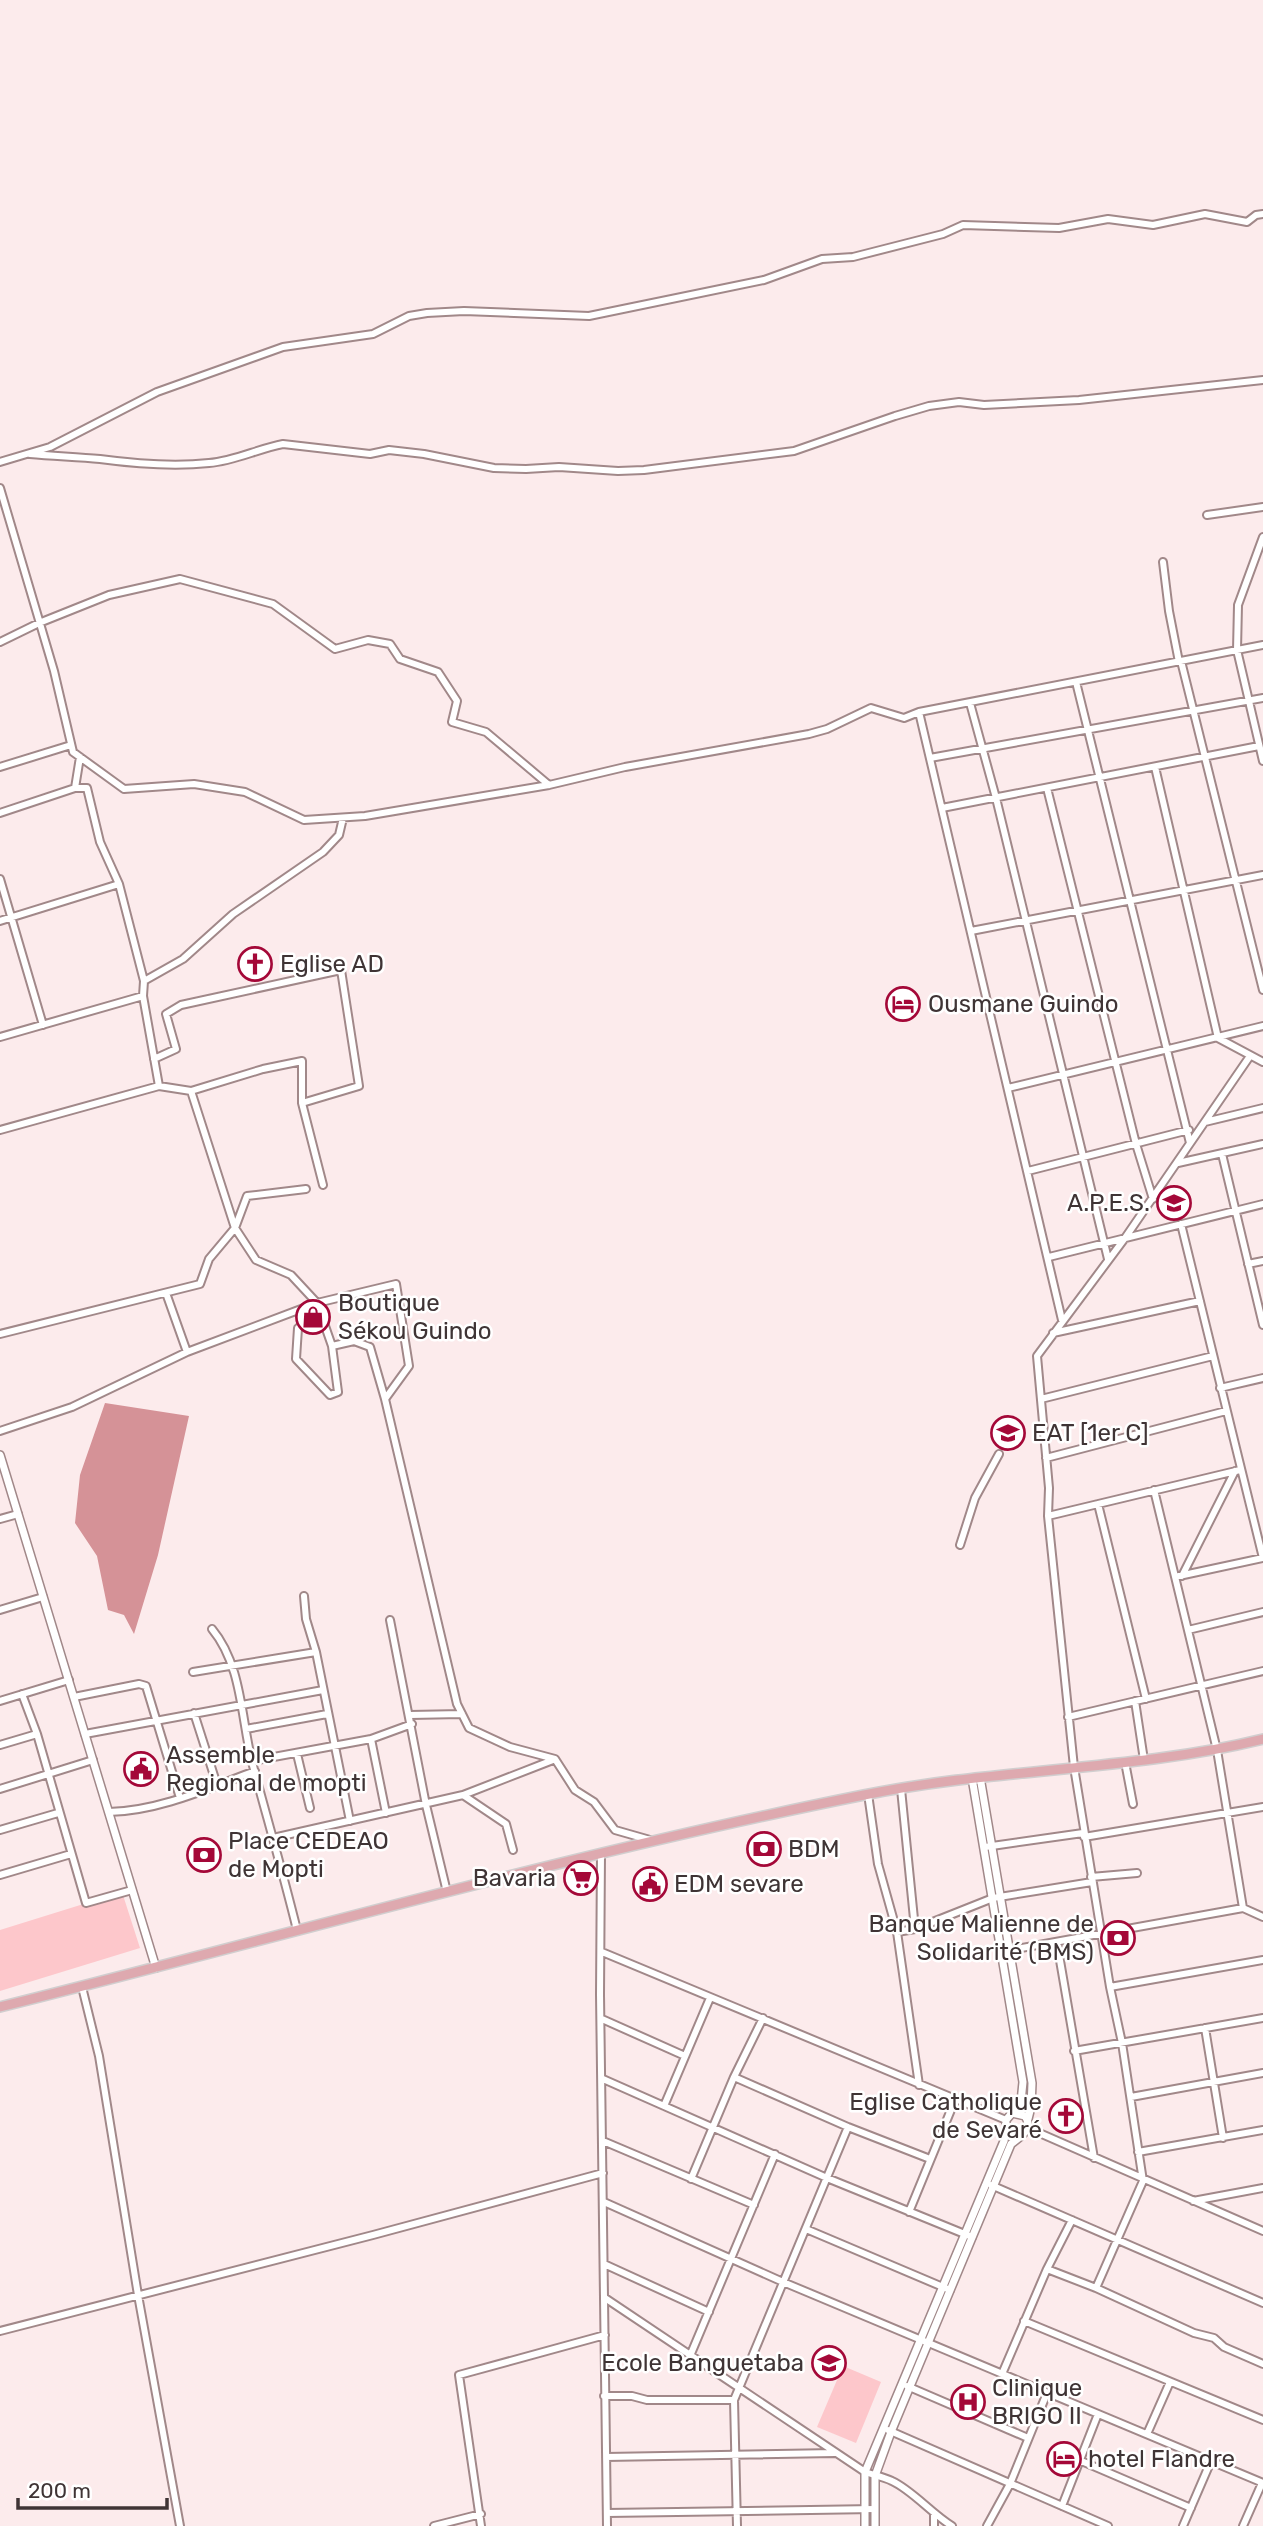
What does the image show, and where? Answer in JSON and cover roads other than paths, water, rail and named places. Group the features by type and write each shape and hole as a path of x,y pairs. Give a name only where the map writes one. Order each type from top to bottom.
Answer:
{"main road":[{"path":"0,2007 601,1854 869,1794 976,1777 1217,1750 1263,1739"}],"street":[{"path":"0,462 50,447 156,392 283,347 373,334 409,316 464,311 589,316 764,280 822,259 853,257 943,234 963,225 1059,228 1108,219 1153,225 1205,214 1247,222 1256,215 1263,214"},
{"path":"24,454 176,466 241,458 283,444 360,453 389,450 494,468 644,470 794,451 929,406 959,402 984,405 1079,400 1263,380"},
{"path":"0,488 54,671 73,752 124,789 194,784 245,792 304,820 365,816 549,785 625,767 809,734 827,729 871,708 904,718 919,712 1263,645"},
{"path":"1207,515 1263,507"},
{"path":"1263,537 1261,550 1238,605 1237,650 1263,761"},
{"path":"1163,562 1169,611 1180,662 1263,990"},
{"path":"0,642 109,595 180,579 273,604 335,649 368,640 390,644 400,659 438,672 457,701 452,722 486,732 549,785"},
{"path":"1076,682 1190,1143"},
{"path":"930,758 1263,698"},
{"path":"970,703 996,798 1108,1259"},
{"path":"919,712 1062,1320"},
{"path":"0,767 71,745"},
{"path":"942,808 1259,746"},
{"path":"75,788 80,757"},
{"path":"1155,767 1218,1038 1263,1062"},
{"path":"0,813 75,788 87,788 100,842 119,884 144,981 143,996 159,1086"},
{"path":"1047,788 1115,1062 1153,1199"},
{"path":"144,981 183,959 233,914 323,852 339,835 343,818"},
{"path":"971,931 1263,875"},
{"path":"0,879 43,1025"},
{"path":"0,921 119,884"},
{"path":"154,1059 176,1049 166,1014 181,1004 341,970 359,1086 302,1103"},
{"path":"0,1037 143,996"},
{"path":"1008,1088 1263,1026"},
{"path":"1096,2288 1143,2181 1074,1767 1048,1516 1037,1356 1153,1199 1251,1056"},
{"path":"0,1130 159,1086 191,1091 263,1069 302,1061 302,1103 323,1185"},
{"path":"191,1091 235,1228 256,1260 291,1275 317,1303 321,1314 332,1346 338,1392 330,1395 296,1359 298,1328 321,1314"},
{"path":"1028,1171 1263,1108"},
{"path":"1178,1163 1263,1144"},
{"path":"1222,1154 1263,1321"},
{"path":"0,1334 200,1284 209,1259 235,1228 247,1196 306,1189"},
{"path":"1049,1257 1263,1204"},
{"path":"1179,1576 1263,1558 1238,1470 1181,1224"},
{"path":"1248,1264 1263,1261"},
{"path":"0,1431 72,1407 187,1352 317,1303 396,1284 410,1366 385,1399"},
{"path":"166,1293 187,1352"},
{"path":"1053,1333 1200,1301"},
{"path":"332,1346 355,1341 370,1347 385,1399 457,1704 469,1728 510,1747 555,1759 575,1790 594,1802 615,1830 654,1842"},
{"path":"1041,1399 1213,1356"},
{"path":"1220,1388 1263,1378"},
{"path":"1046,1458 1226,1411"},
{"path":"960,1545 975,1497 999,1454"},
{"path":"0,1455 156,1968"},
{"path":"1048,1516 1238,1470"},
{"path":"1179,1576 1238,1470"},
{"path":"1154,1490 1179,1576 1188,1630 1217,1750 1243,1908"},
{"path":"1098,1504 1146,1699"},
{"path":"0,1519 18,1514"},
{"path":"304,1596 306,1619 316,1652 351,1821"},
{"path":"0,1610 43,1597"},
{"path":"1188,1630 1263,1612"},
{"path":"390,1620 426,1805 447,1892"},
{"path":"212,1629 223,1642 231,1666 252,1761 297,1930"},
{"path":"193,1672 316,1652"},
{"path":"1068,1717 1263,1671"},
{"path":"0,1700 69,1680"},
{"path":"74,1697 142,1684 149,1689 180,1798"},
{"path":"85,1734 323,1690"},
{"path":"22,1694 37,1734 86,1903 132,1890"},
{"path":"1135,1701 1144,1760"},
{"path":"194,1713 217,1784"},
{"path":"246,1729 327,1714"},
{"path":"410,1715 462,1714"},
{"path":"252,1761 371,1740 412,1724"},
{"path":"0,1745 37,1734"},
{"path":"371,1740 386,1813"},
{"path":"297,1754 310,1808"},
{"path":"274,1838 463,1795 555,1759"},
{"path":"0,1789 93,1760"},
{"path":"1125,1762 1133,1804"},
{"path":"109,1812 127,1811 180,1798 255,1770"},
{"path":"875,2526 875,2476 906,2386 989,2184 1004,2141 1006,2120 1021,2102 1023,2082 1005,1951 976,1777"},
{"path":"901,1789 915,1929"},
{"path":"869,1794 878,1864 897,1932 919,2085"},
{"path":"463,1795 506,1824 513,1850"},
{"path":"988,1847 1263,1807"},
{"path":"0,1830 58,1812"},
{"path":"0,1875 71,1854"},
{"path":"601,1854 600,1994 607,2526"},
{"path":"897,1932 915,1929 996,1897 1137,1873"},
{"path":"1005,1951 1243,1908 1263,1917"},
{"path":"1057,1943 1094,2158"},
{"path":"989,2184 1012,2144 1028,2129 1031,2108 1032,2084 1005,1951"},
{"path":"601,1952 1006,2120"},
{"path":"1110,1987 1263,1960"},
{"path":"82,1987 99,2056 138,2295 180,2526"},
{"path":"664,2106 710,1998"},
{"path":"602,2018 685,2056"},
{"path":"691,2179 734,2077 763,2018"},
{"path":"1074,2051 1263,2018"},
{"path":"1205,2028 1223,2137"},
{"path":"1131,2097 1263,2073"},
{"path":"734,2077 848,2127 930,2159"},
{"path":"603,2079 827,2178 968,2236"},
{"path":"909,2212 955,2100"},
{"path":"1012,2113 1021,2113 1028,2119"},
{"path":"737,2526 734,2400 848,2127"},
{"path":"1006,2129 1013,2135 1022,2135"},
{"path":"1028,2129 1263,2231"},
{"path":"1138,2152 1263,2130"},
{"path":"603,2141 754,2205"},
{"path":"690,2356 775,2154"},
{"path":"0,2331 604,2173"},
{"path":"989,2184 1263,2303"},
{"path":"1191,2202 1263,2188"},
{"path":"604,2202 783,2282 1262,2483 1243,2526"},
{"path":"1002,2374 1047,2269 1073,2220"},
{"path":"806,2229 946,2288"},
{"path":"604,2264 709,2312"},
{"path":"1047,2269 1096,2288 1194,2333 1214,2338 1224,2347 1263,2364"},
{"path":"605,2298 865,2472 893,2481 934,2515 952,2526"},
{"path":"1024,2321 1263,2420"},
{"path":"481,2526 458,2375 605,2335"},
{"path":"1147,2434 1170,2382"},
{"path":"865,2526 865,2472 883,2428 906,2386"},
{"path":"906,2386 1028,2438"},
{"path":"987,2526 1010,2484 1047,2393"},
{"path":"604,2396 632,2396 648,2400 734,2400"},
{"path":"1062,2506 1098,2414"},
{"path":"883,2428 1108,2526"},
{"path":"606,2457 836,2453"},
{"path":"1079,2460 1191,2508"},
{"path":"1183,2526 1211,2461"},
{"path":"607,2513 875,2509"},
{"path":"434,2526 481,2514"},
{"path":"934,2515 934,2526"}],"place":[{"name":"Eglise AD","path":"255,964"},
{"name":"Ousmane Guindo","path":"903,1004"},
{"name":"A.P.E.S.","path":"1174,1203"},
{"name":"Boutique Sékou Guindo","path":"313,1317"},
{"name":"EAT [1er C]","path":"1008,1433"},
{"name":"Assemble Regional de mopti","path":"141,1769"},
{"name":"BDM","path":"764,1849"},
{"name":"Place CEDEAO de Mopti","path":"204,1855"},
{"name":"Bavaria","path":"581,1878"},
{"name":"EDM sevare","path":"650,1884"},
{"name":"Banque Malienne de Solidarité (BMS)","path":"1118,1938"},
{"name":"Eglise Catholique de Sevaré","path":"1066,2116"},
{"name":"Ecole Banguetaba","path":"829,2363"},
{"name":"Clinique BRIGO II","path":"968,2402"},
{"name":"hotel Flandre","path":"1064,2459"}]}
